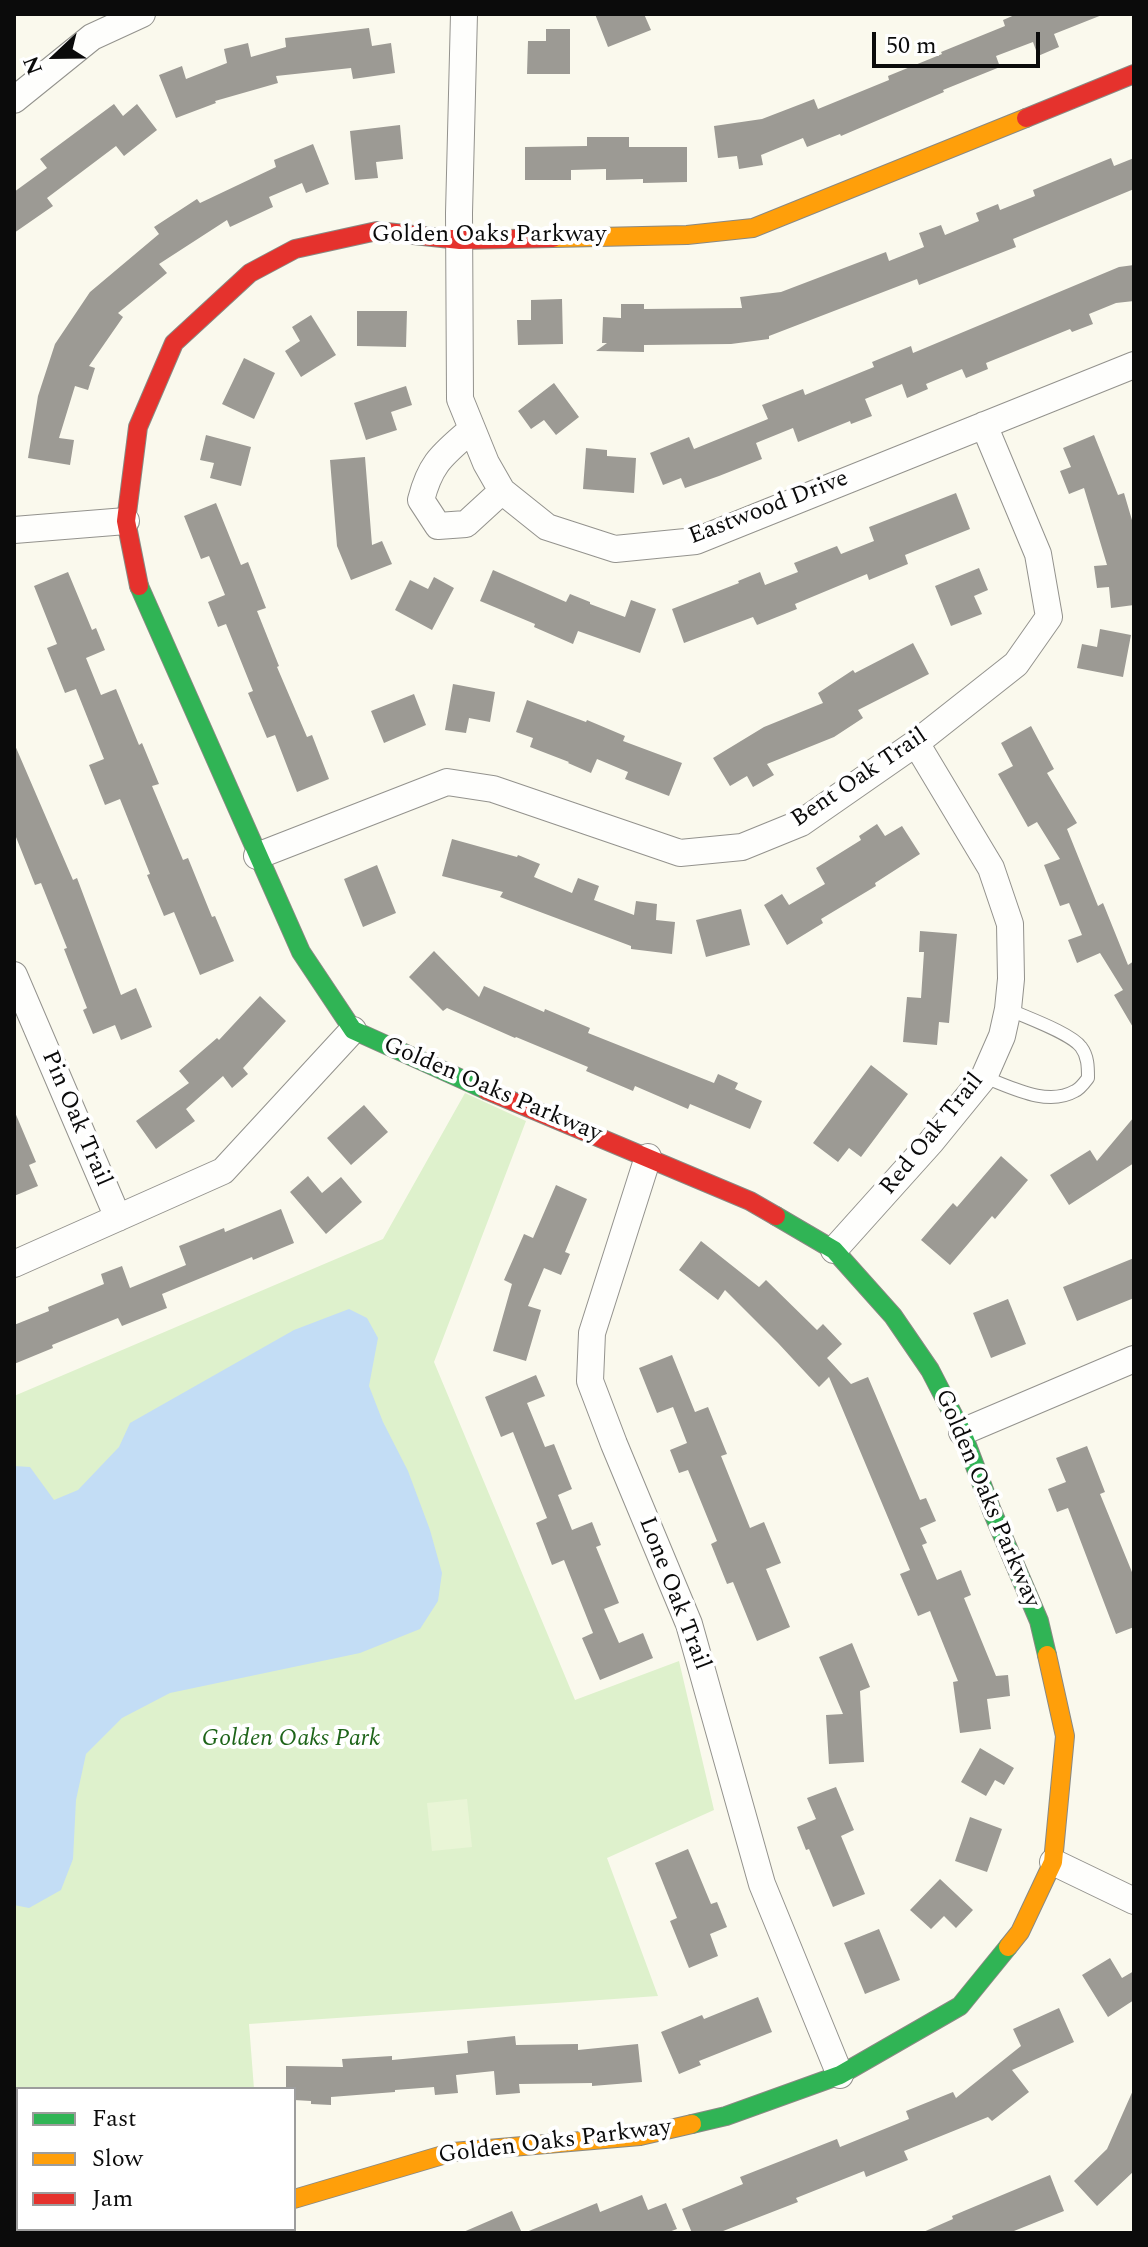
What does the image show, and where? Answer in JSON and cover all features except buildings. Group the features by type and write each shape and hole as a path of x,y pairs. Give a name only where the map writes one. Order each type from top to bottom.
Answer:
{"street":[{"path":"14,100 92,37 142,14"},
{"name":"Eastwood Drive","path":"464,14 459,213 460,399 486,463 502,491 547,527 615,549 696,541 1134,365"},
{"name":"Golden Oaks Parkway","path":"296,2198 453,2152 640,2136 726,2116 840,2075 960,2006 1020,1932 1053,1862 1065,1736 1039,1621 962,1432 930,1370 893,1316 834,1250 750,1201 492,1093 353,1030 301,952 139,587 126,521 138,427 174,343 250,273 295,249 377,231 460,240 687,235 753,228 1134,74"},
{"name":"Bent Oak Trail","path":"257,856 447,782 493,789 680,853 742,847 801,823 916,743 1016,664 1049,617 1038,554 984,425"},
{"path":"472,429 438,459 421,500 438,526 466,524 502,491"},
{"path":"14,530 126,521"},
{"name":"Red Oak Trail","path":"834,1250 931,1142 984,1077 1002,1036 1008,1009 1010,924 991,868 916,743"},
{"name":"Pin Oak Trail","path":"14,975 118,1218"},
{"path":"14,1264 223,1171 353,1030"},
{"name":"Lone Oak Trail","path":"648,1157 592,1333 590,1381 689,1624 762,1884 840,2075"},
{"path":"962,1432 1134,1359"},
{"path":"1053,1862 1134,1901"}],"lane":[{"path":"984,1077 1035,1096 1059,1097 1077,1091 1088,1078 1084,1050 1075,1040 1008,1009"}],"green space":[{"name":"Golden Oaks Park","path":"465,1093 526,1121 434,1362 575,1700 679,1661 714,1810 607,1858 658,1996 249,2024 254,2087 16,2087 16,2136 14,1396 383,1239"},
{"path":"467,1799 472,1847 432,1851 427,1803"}],"water":[{"path":"349,1309 367,1318 378,1338 369,1386 408,1471 430,1530 442,1573 438,1601 420,1629 360,1653 170,1693 122,1718 86,1754 76,1800 73,1859 61,1890 29,1908 14,1905 14,1466 30,1467 54,1500 78,1490 119,1447 130,1423 294,1330"}],"traffic: fast":[{"path":"139,586 301,952 353,1030 486,1090"},
{"path":"776,1216 834,1250 893,1316 930,1370 962,1432 1039,1621 1047,1655"},
{"path":"692,2124 726,2116 840,2075 960,2006 1008,1947"}],"traffic: slow":[{"path":"553,238 687,235 753,228 1026,118"},
{"path":"1008,1947 1020,1932 1053,1862 1065,1736 1047,1655"},
{"path":"296,2198 453,2152 640,2136 692,2124"}],"traffic: jam":[{"path":"1026,118 1134,74"},
{"path":"139,586 126,521 138,427 174,343 250,273 295,249 377,231 460,240 553,238"},
{"path":"486,1090 750,1201 776,1216"},
{"path":"14,2207 16,2212"}]}
